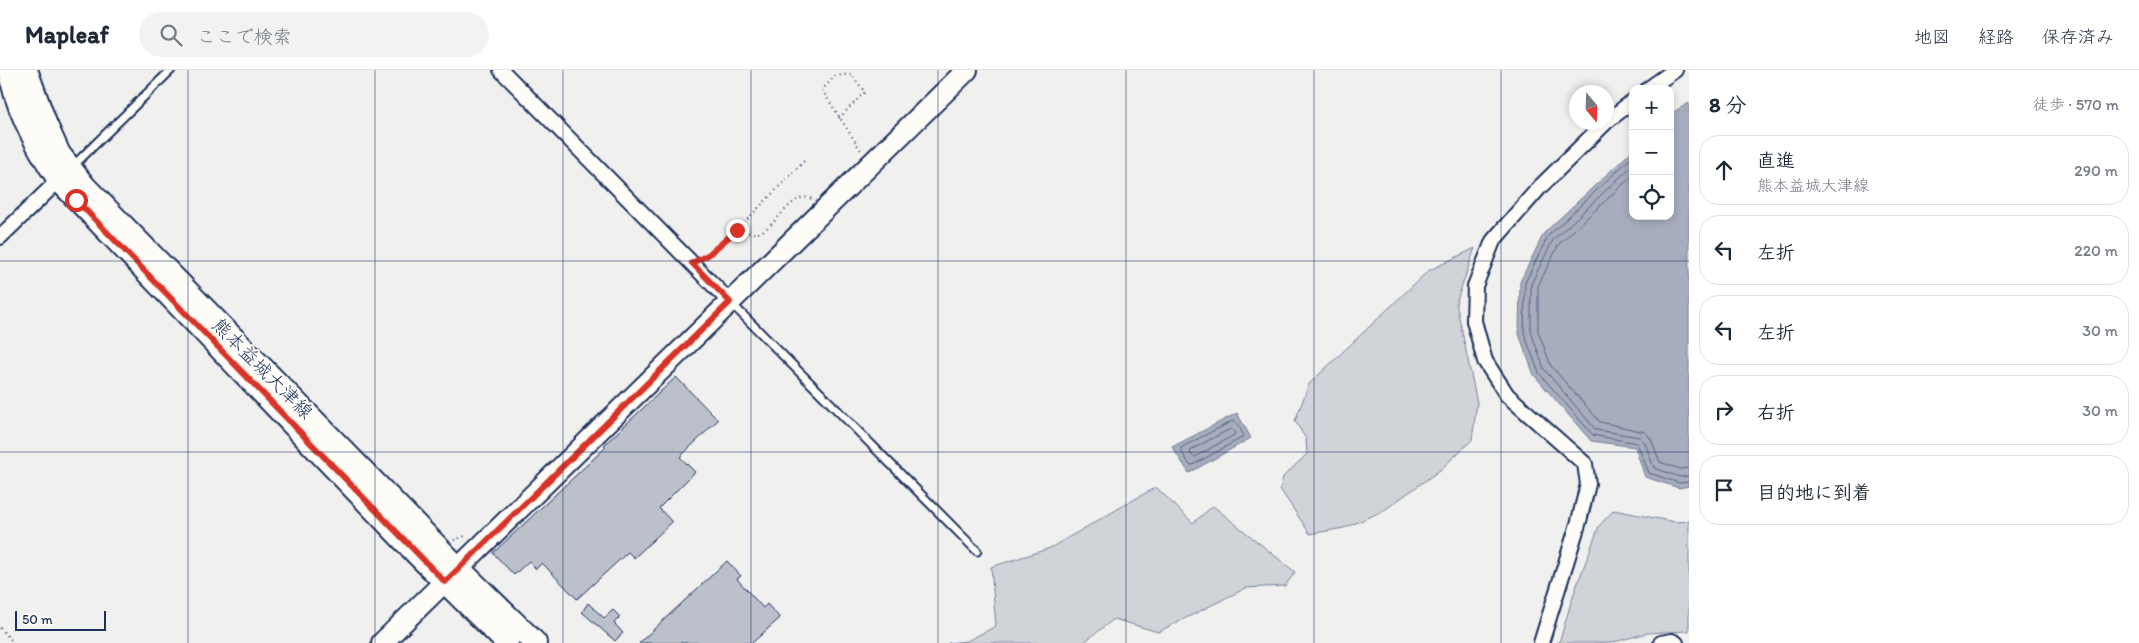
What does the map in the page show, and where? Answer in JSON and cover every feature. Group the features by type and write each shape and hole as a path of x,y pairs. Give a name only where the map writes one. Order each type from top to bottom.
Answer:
{"main road":[{"name":"熊本益城大津線","path":"12,77 34,142 452,575 507,643"},
{"name":"熊本益城大津線","path":"452,575 535,643"}],"street":[{"path":"501,70 730,302"},
{"path":"382,643 967,70"},
{"path":"1654,85 1675,70"},
{"path":"1614,116 1629,104"},
{"path":"1541,643 1580,521 1588,484 1585,464 1507,395 1485,361 1474,322 1474,286 1493,241 1539,188 1598,130"},
{"path":"0,238 64,174"},
{"path":"1661,643 1672,640 1676,643"}],"lane":[{"path":"64,174 171,70"},
{"path":"730,302 977,551"}],"path":[{"path":"840,118 865,92 851,74 836,76 822,90 840,118 870,164"},
{"path":"692,263 708,255 737,230 806,159"},
{"path":"737,230 757,233 765,229 793,202 802,198 809,198 825,208"},
{"path":"453,540 465,537 472,531"},
{"path":"0,628 14,643"}],"shaded area":[{"path":"1475,248 1456,303 1477,403 1472,440 1440,470 1383,511 1344,528 1310,534 1280,489 1283,477 1307,454 1306,439 1295,421 1309,384 1428,271"},
{"path":"1156,487 1193,523 1213,506 1295,572 1285,586 1246,588 1158,632 1114,619 1083,643 948,643 967,641 996,626 991,567 1050,548"},
{"path":"1614,510 1675,522 1689,521 1689,631 1647,633 1611,643 1559,643 1573,596 1599,526"}],"water":[{"path":"1689,103 1689,486 1679,488 1645,477 1635,447 1591,441 1534,375 1519,334 1520,282 1544,233 1629,154 1629,220 1674,220 1674,112"},
{"path":"1237,413 1251,438 1189,473 1172,447"}],"building":[{"path":"676,377 718,420 680,457 695,472 659,508 672,522 634,558 628,552 577,599 542,563 536,569 529,561 514,575 493,553 606,447 604,445"},
{"path":"727,561 741,576 737,579 763,608 767,604 780,618 752,643 639,643"},
{"path":"588,603 604,618 613,610 620,617 614,623 623,633 615,641 582,612"}],"route":[{"path":"76,200 445,582 730,302 692,263 708,255 737,230"}]}
